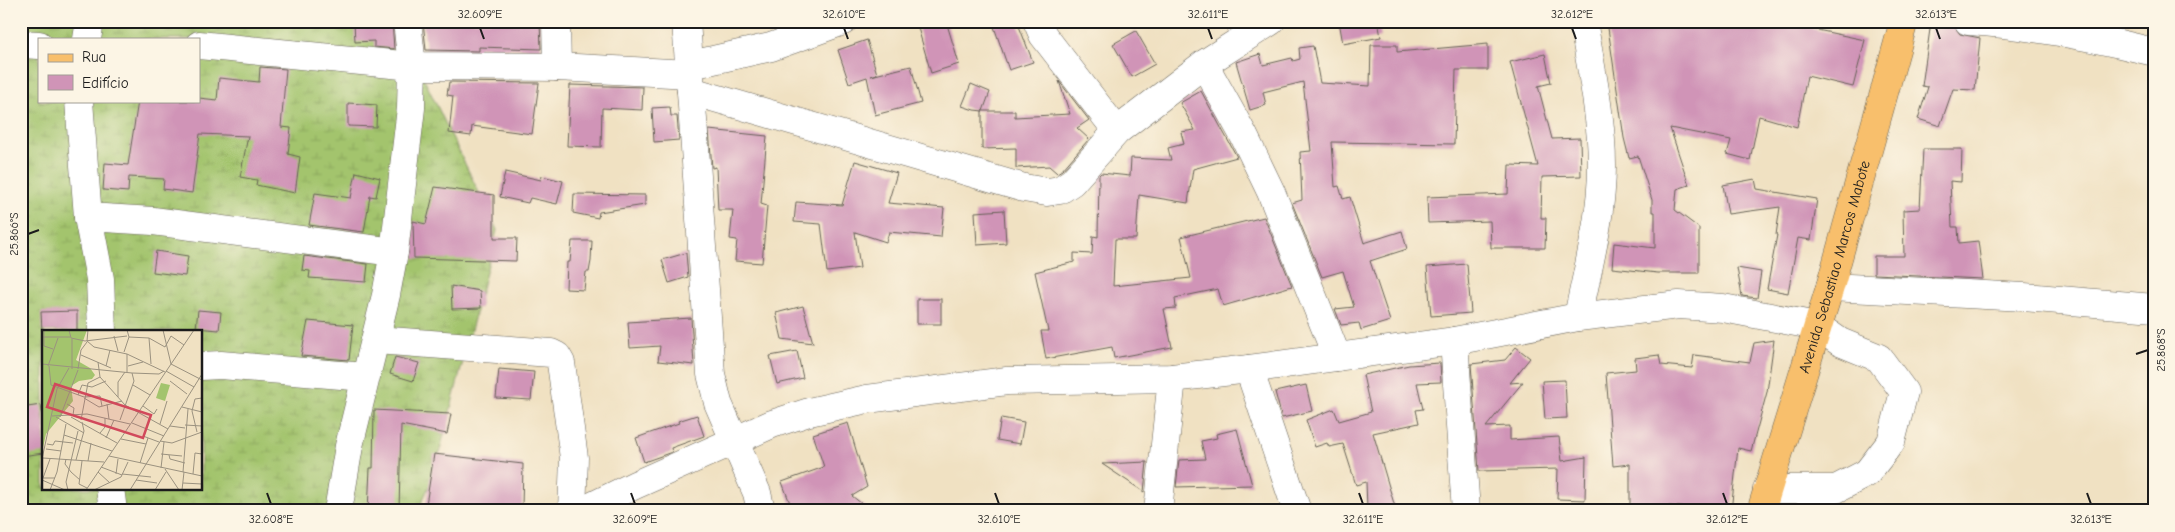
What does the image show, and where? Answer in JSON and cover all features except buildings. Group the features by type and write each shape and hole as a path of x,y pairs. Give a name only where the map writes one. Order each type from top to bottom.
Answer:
{"main road":[{"name":"Avenida Sebastiao Marcos Mabote","path":"1764,500 1830,287 1904,21"}],"street":[{"path":"87,38 90,21"},
{"path":"338,511 349,446 365,377 376,340 394,252 411,108 412,66 407,21"},
{"path":"556,21 557,66"},
{"path":"686,21 711,374 718,403 733,441 750,474 761,511"},
{"path":"690,77 843,21"},
{"path":"1037,21 1043,35 1117,131"},
{"path":"200,45 412,66 557,66 690,77 1024,188 1047,192 1060,190 1072,182 1117,131 1204,64 1271,21"},
{"path":"1578,317 1599,209 1602,165 1595,93 1583,21"},
{"path":"1968,21 2015,25 2106,40 2154,52"},
{"path":"21,44 38,44"},
{"path":"1204,64 1244,136 1271,192 1337,357"},
{"path":"79,102 88,217 100,278 102,330"},
{"path":"88,217 152,221 394,252"},
{"path":"1830,287 2024,297 2154,308"},
{"path":"582,511 635,484 772,424 809,412 905,393 1007,381 1172,378 1454,341 1578,317 1679,305 1723,308 1817,326 1840,342 1879,358 1904,392 1891,442 1868,473 1836,489 1764,500"},
{"path":"376,340 551,353 557,356 561,363 574,458 572,511"},
{"path":"1454,341 1466,511"},
{"path":"202,366 221,365 365,377"},
{"path":"1249,369 1297,511"},
{"path":"1158,511 1172,378"},
{"path":"110,490 113,511"}],"green space":[{"path":"21,21 396,21 497,230 433,477 418,511 21,511"}]}
